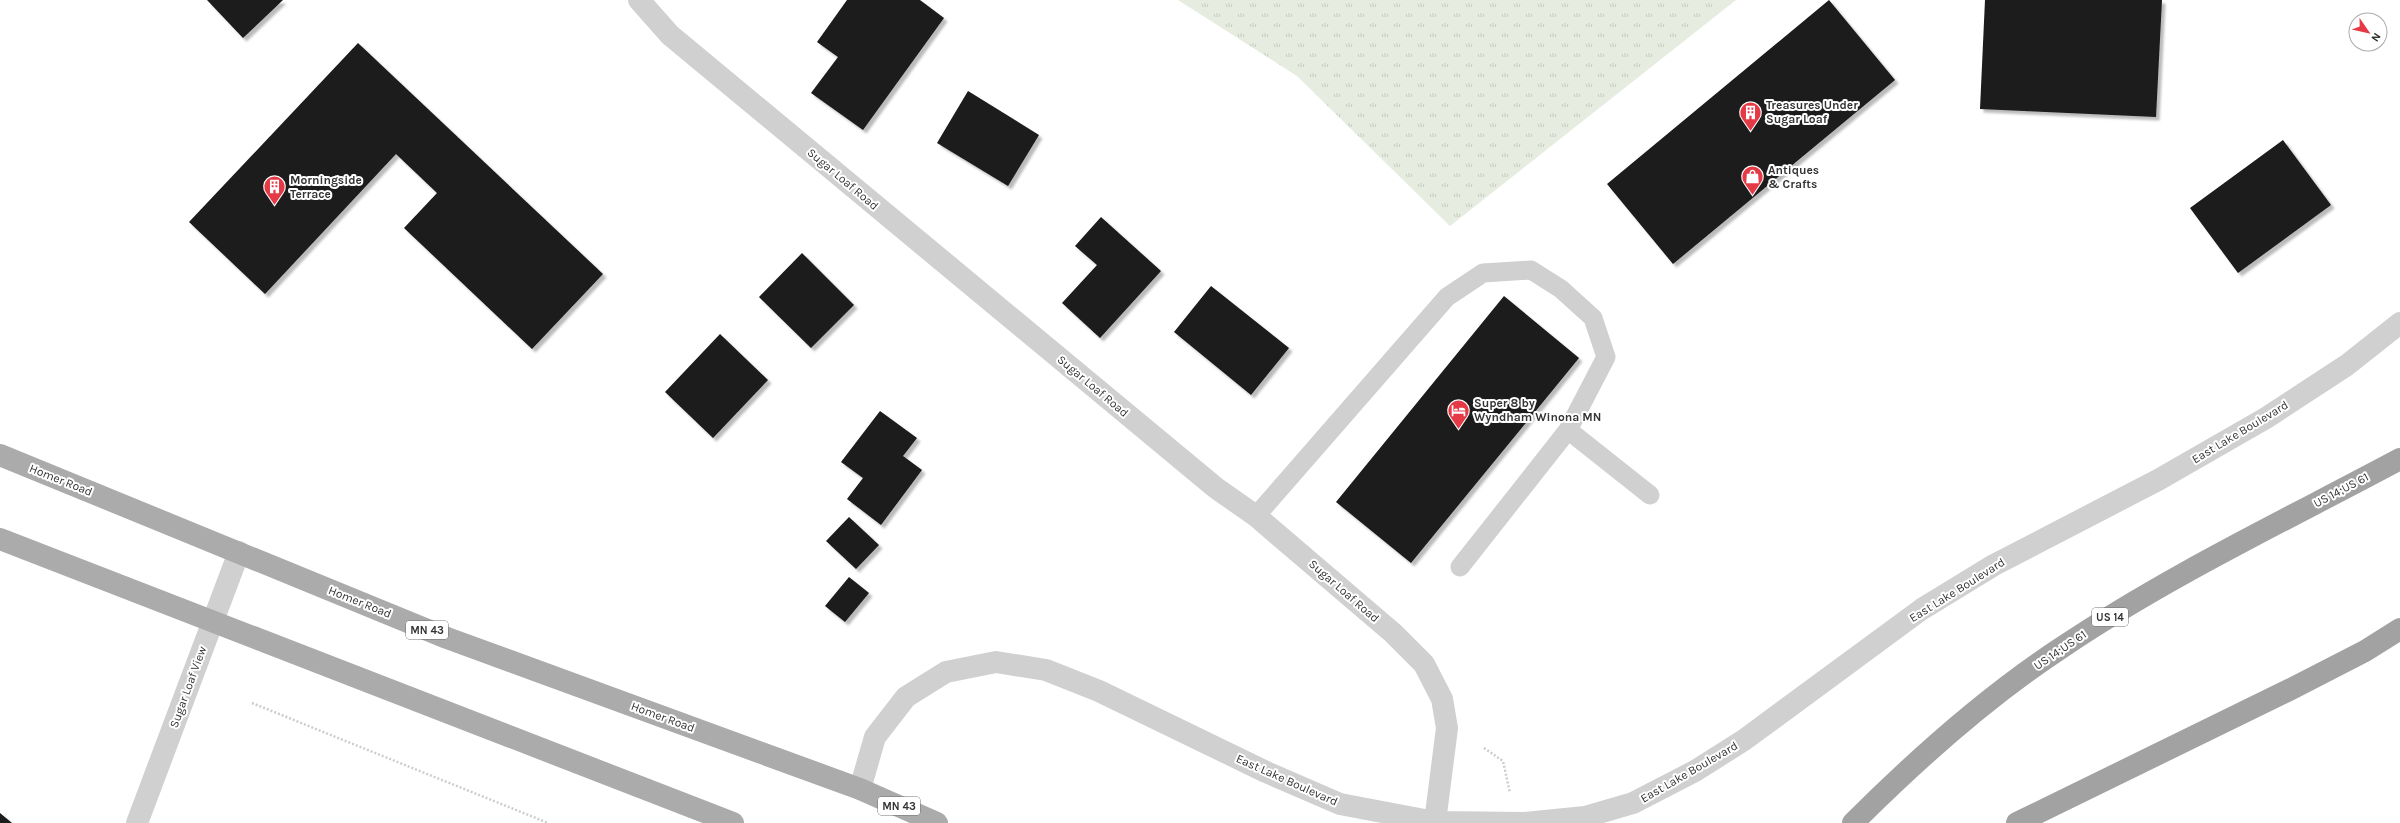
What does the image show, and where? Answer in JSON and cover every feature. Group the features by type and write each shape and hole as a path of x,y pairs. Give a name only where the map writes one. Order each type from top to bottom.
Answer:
{"highway":[{"name":"US 14;US 61","path":"1853,823 1896,779 1987,701 2061,648 2166,584 2400,459"},
{"path":"2017,823 2072,794 2289,690 2364,651 2400,628"},
{"path":"2048,823 2072,794"}],"main road":[{"name":"Homer Road","path":"0,455 447,638 860,789"},
{"path":"0,539 733,823"},
{"name":"MN 43","path":"860,789 937,823"}],"street":[{"name":"Sugar Loaf Road","path":"639,0 670,35 1216,488 1256,516 1393,633 1424,664 1442,699 1447,728 1435,822"},
{"name":"East Lake Boulevard","path":"860,789 875,737 906,697 946,672 996,662 1046,670 1092,688 1266,772 1340,804 1435,822 1524,823 1585,816 1640,800 1695,771 1744,740 1922,609 1994,565 2158,480 2266,418 2347,365 2400,324"},
{"name":"Sugar Loaf View","path":"137,823 211,622 239,552"}],"lane":[{"path":"1256,516 1447,297 1483,273 1531,270 1561,289 1593,318 1606,357 1568,430 1460,567"},
{"path":"1568,430 1650,495"}],"path":[{"path":"252,703 548,823"},
{"path":"1484,748 1503,761 1509,784"}],"green space":[{"path":"1178,0 1736,0 1450,226 1297,76"}],"building":[{"path":"207,0 283,0 243,38"},
{"path":"847,0 920,0 944,18 863,130 811,93 838,57 817,42"},
{"name":"Treasures Under Sugar Loaf","path":"1829,0 1895,80 1673,264 1607,184"},
{"path":"1985,0 2162,0 2156,117 1980,109"},
{"name":"Morningside Terrace","path":"358,43 603,274 532,349 404,228 437,193 396,154 265,294 189,222"},
{"path":"968,91 1039,135 1008,186 937,143"},
{"path":"2283,140 2331,205 2238,273 2190,208"},
{"path":"1101,217 1161,271 1100,338 1062,303 1097,265 1075,246"},
{"path":"802,253 854,305 811,348 759,297"},
{"path":"1211,286 1289,348 1251,395 1174,332"},
{"name":"Super 8 by Wyndham Winona MN","path":"1504,296 1579,358 1411,563 1336,502"},
{"path":"720,334 768,380 713,438 665,392"},
{"path":"880,411 917,438 903,456 922,470 881,525 847,499 863,478 841,462"},
{"path":"849,517 879,545 856,569 826,541"},
{"path":"849,577 869,593 845,622 825,606"},
{"path":"0,813 12,823 0,823"}],"place":[{"name":"Treasures Under Sugar Loaf","path":"1751,132"},
{"name":"Antiques & Crafts","path":"1753,196"},
{"name":"Morningside Terrace","path":"275,206"},
{"name":"Super 8 by Wyndham Winona MN","path":"1458,430"}]}
